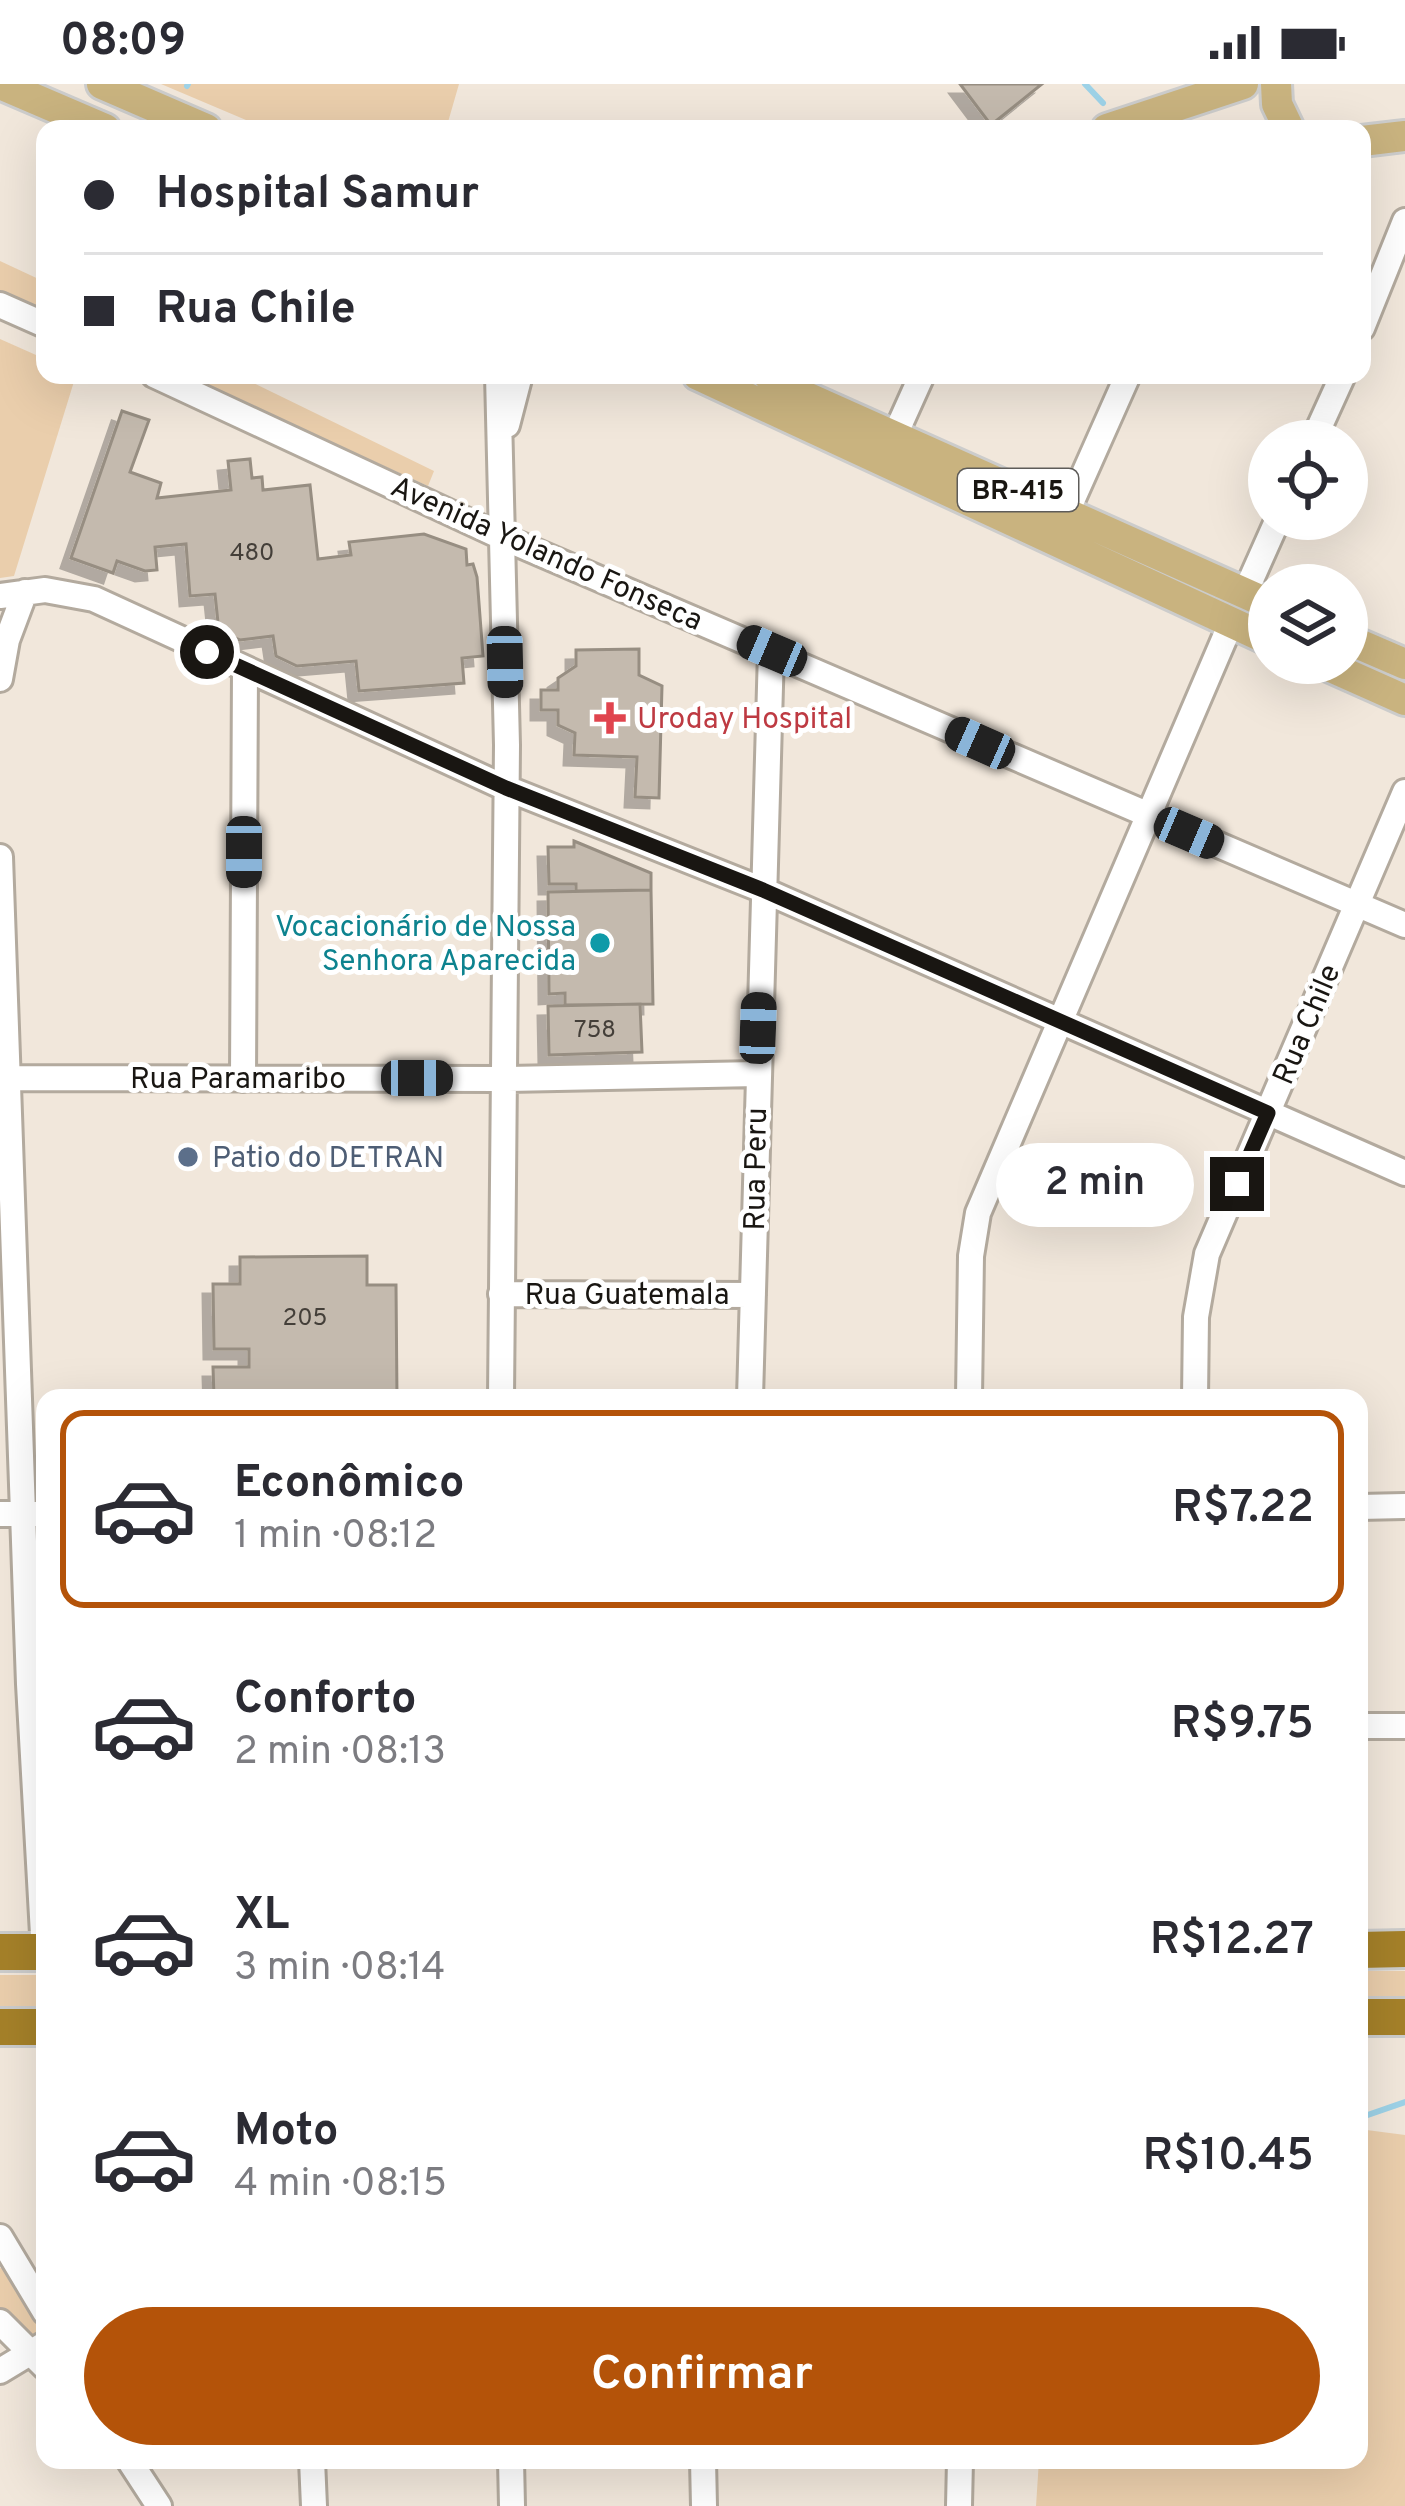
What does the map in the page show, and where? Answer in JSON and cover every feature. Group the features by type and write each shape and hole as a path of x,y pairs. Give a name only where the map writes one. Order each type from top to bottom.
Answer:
{"highway":[{"path":"1368,1950 1405,1949"},
{"path":"0,1952 36,1952"},
{"path":"1368,2017 1405,2017"},
{"path":"0,2027 36,2027"}],"main road":[{"path":"0,84 84,120"},
{"path":"102,84 185,120"},
{"path":"1134,120 1243,84"},
{"path":"1276,84 1277,104 1285,120"},
{"path":"1371,140 1405,136"},
{"path":"717,384 1248,631"},
{"name":"BR-415","path":"777,384 1248,595"},
{"path":"1368,648 1405,664"},
{"path":"1368,684 1405,700"}],"street":[{"path":"1371,306 1405,221"},
{"path":"0,304 36,321"},
{"name":"Avenida Yolando Fonseca","path":"173,384 502,537 1405,925"},
{"path":"498,384 506,788 501,1389"},
{"path":"500,450 518,384"},
{"path":"895,435 918,384"},
{"path":"1067,512 1124,384"},
{"path":"1323,420 1339,384"},
{"path":"0,680 13,594 66,591 94,599 506,788 763,890 1405,1172"},
{"path":"969,1389 971,1256 979,1213 1231,623"},
{"name":"Rua Peru","path":"750,1389 772,651"},
{"path":"243,1079 245,670"},
{"name":"Rua Chile","path":"1195,1389 1196,1317 1203,1269 1405,792"},
{"path":"0,857 7,1293 36,1700"},
{"name":"Rua Paramaribo","path":"6,1078 757,1074"},
{"name":"Rua Guatemala","path":"502,1294 753,1295"},
{"path":"1368,1507 1405,1506"},
{"path":"1368,1726 1405,1726"},
{"path":"1,2243 36,2298"},
{"path":"0,2322 36,2351"},
{"path":"0,2371 36,2356"},
{"path":"135,2469 159,2506"},
{"path":"312,2469 314,2506"},
{"path":"511,2469 512,2506"},
{"path":"704,2469 704,2506"},
{"path":"959,2506 960,2469"}],"shaded area":[{"path":"161,84 459,84 449,120 246,120"},
{"path":"0,261 36,278 36,308 0,292"},
{"path":"0,339 36,355 36,384 73,384 14,576 0,578"},
{"path":"203,384 255,384 434,471 428,486"},
{"path":"1368,1971 1405,1971 1405,2001 1368,2002"},
{"path":"0,1975 36,1975 36,2007 0,2007"},
{"path":"1368,2130 1405,2135 1405,2506 1036,2506 1038,2469 1368,2469"},
{"path":"0,2268 9,2269 36,2317 36,2333 29,2335 0,2312"}],"building":[{"path":"960,84 1042,84 997,120 987,120"},
{"path":"122,411 149,420 130,472 161,483 157,498 231,490 228,461 250,459 252,478 262,477 263,490 310,485 318,559 351,555 349,542 424,534 466,549 467,565 473,564 477,577 483,656 462,658 464,683 359,691 356,661 297,666 276,656 273,636 240,640 219,632 215,594 190,596 186,544 155,547 157,570 145,571 117,561 113,573 71,558"},
{"name":"Uroday Hospital","path":"639,649 639,675 662,686 659,798 635,797 637,757 574,755 575,733 558,725 558,710 541,710 541,690 558,690 558,678 576,666 576,650"},
{"path":"574,841 651,873 651,890 576,891 576,884 549,884 548,847 574,847"},
{"name":"Vocacionário de Nossa Senhora Aparecida","path":"651,890 653,1004 565,1005 565,993 549,994 548,892"},
{"path":"640,1004 642,1052 549,1055 548,1006"},
{"path":"367,1256 367,1285 396,1285 397,1389 214,1389 213,1367 249,1367 249,1349 214,1349 213,1284 240,1284 240,1257"}],"waterway":[{"path":"1085,84 1103,103"},
{"path":"1368,2115 1405,2102"}],"place":[{"name":"Uroday Hospital","path":"610,718"},
{"name":"Vocacionário de Nossa Senhora Aparecida","path":"600,943"},
{"name":"Patio do DETRAN","path":"188,1157"}],"route":[{"path":"207,652 506,788 763,890 1268,1113 1237,1184"}]}
